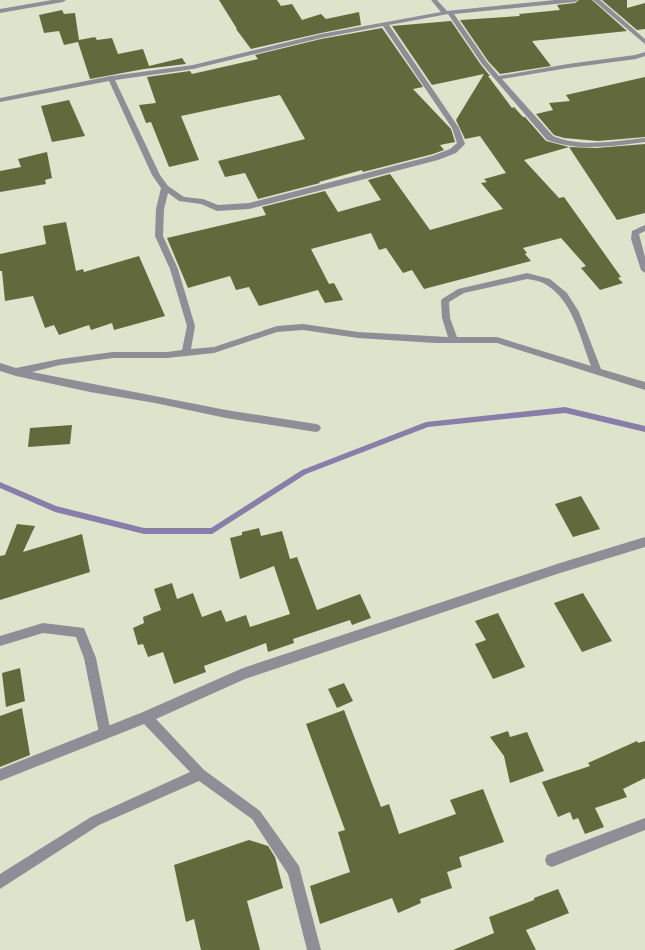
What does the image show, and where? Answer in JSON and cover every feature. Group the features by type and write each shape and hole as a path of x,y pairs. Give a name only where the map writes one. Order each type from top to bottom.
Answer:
{"street":[{"path":"0,11 63,0"},
{"path":"434,0 448,12 484,63 550,138 571,144 597,144 645,140"},
{"path":"0,100 111,78 193,67 321,36 448,12 575,0"},
{"path":"596,0 645,42"},
{"path":"111,78 156,175 165,188 182,199 203,202 217,208 249,206 435,158 453,151 461,144 460,137 425,81 385,24"},
{"path":"498,78 568,66 636,57 645,54"},
{"path":"165,188 160,209 159,236 174,269 191,326 186,354"},
{"path":"645,228 635,233 635,239 645,270"},
{"path":"454,339 446,318 445,301 461,290 527,276 534,277 547,281 564,295 576,314 598,372"},
{"path":"16,372 60,362 113,355 186,354 214,350 277,329 303,327 358,335 435,340 497,340 645,386"},
{"path":"0,367 16,372 90,388 200,407 226,414 316,428"},
{"path":"0,775 146,717 243,674 560,568 645,542"},
{"path":"0,641 42,628 80,632 90,658 106,733"},
{"path":"146,717 200,774 256,815 294,871 314,950"},
{"path":"0,882 95,821 200,774"},
{"path":"552,860 645,824"}],"building":[{"path":"219,0 277,0 281,6 292,4 302,20 321,14 326,19 359,12 361,25 251,49 236,29"},
{"path":"579,0 592,0 627,31 532,41 551,66 500,74 488,61 460,20 520,16 519,14 560,10 557,5 575,3"},
{"path":"602,0 627,0 627,8 645,3 645,29 637,30"},
{"path":"62,10 64,14 75,13 79,40 95,37 97,40 112,38 118,54 143,49 149,66 182,58 186,64 144,69 90,79 78,42 64,45 59,31 44,33 39,15"},
{"path":"451,21 490,76 488,76 512,108 514,107 523,117 525,117 546,141 569,147 524,160 559,198 564,197 621,277 618,278 623,283 600,290 581,268 586,266 561,238 523,248 527,253 525,254 531,261 424,289 412,270 403,273 386,248 379,250 371,233 311,249 329,284 334,283 343,300 325,303 318,290 259,306 249,287 236,290 230,276 188,288 167,238 266,215 262,207 325,191 338,212 381,200 368,180 390,174 430,230 503,209 481,183 487,182 484,179 506,173 480,136 465,139 456,120 484,74 432,85 392,26"},
{"path":"382,28 423,87 413,89 451,129 455,142 440,145 444,150 363,172 362,170 319,182 320,183 258,199 245,173 225,177 218,161 305,139 280,95 181,116 199,160 169,167 151,122 146,123 139,105 156,103 147,77 190,71 192,74 258,59 255,55 321,39"},
{"path":"645,77 645,137 598,141 564,138 554,135 536,114 553,110 549,103 570,101 566,95"},
{"path":"69,100 85,136 52,142 41,106"},
{"path":"645,144 645,213 617,220 569,147 596,148"},
{"path":"47,152 52,178 45,180 46,184 0,192 0,171 21,167 18,159"},
{"path":"66,222 76,271 83,269 84,272 139,256 165,316 114,330 112,323 91,330 89,325 59,335 54,325 45,328 33,296 5,301 2,271 0,271 0,254 46,244 43,226"},
{"path":"72,425 70,444 28,447 30,428"},
{"path":"581,496 600,529 573,537 555,504"},
{"path":"17,524 35,526 23,552 82,534 90,572 0,600 0,556 5,555"},
{"path":"259,528 261,536 282,531 290,559 297,557 317,610 360,594 371,618 352,625 350,620 293,639 294,643 268,652 266,643 204,666 206,672 174,684 163,652 148,657 143,644 138,645 133,628 144,623 143,617 161,610 154,589 172,583 177,599 193,593 202,617 221,610 226,622 246,615 250,627 290,614 274,566 240,579 230,538 242,535 242,532"},
{"path":"583,593 612,641 582,652 554,603"},
{"path":"498,613 525,667 493,679 475,644 486,640 475,621"},
{"path":"20,668 25,701 6,707 2,673"},
{"path":"344,683 353,701 337,708 328,689"},
{"path":"22,708 30,755 0,767 0,716"},
{"path":"344,710 381,807 389,804 399,834 456,814 450,800 483,789 504,842 459,857 462,867 447,872 452,888 420,899 421,903 398,913 392,898 320,924 310,886 350,872 338,832 345,830 306,724"},
{"path":"508,731 510,737 527,732 544,771 510,783 504,756 490,737"},
{"path":"637,741 638,743 645,741 645,778 623,789 627,797 595,808 604,827 585,834 578,818 573,820 570,812 558,817 542,782 590,766 588,763"},
{"path":"249,840 268,846 275,857 283,888 247,901 260,950 201,950 194,919 186,922 174,865"},
{"path":"558,889 569,913 526,930 536,950 453,950 494,933 489,917"}],"waterway":[{"path":"0,485 55,509 144,531 212,531 304,472 428,424 565,410 645,429"}]}
